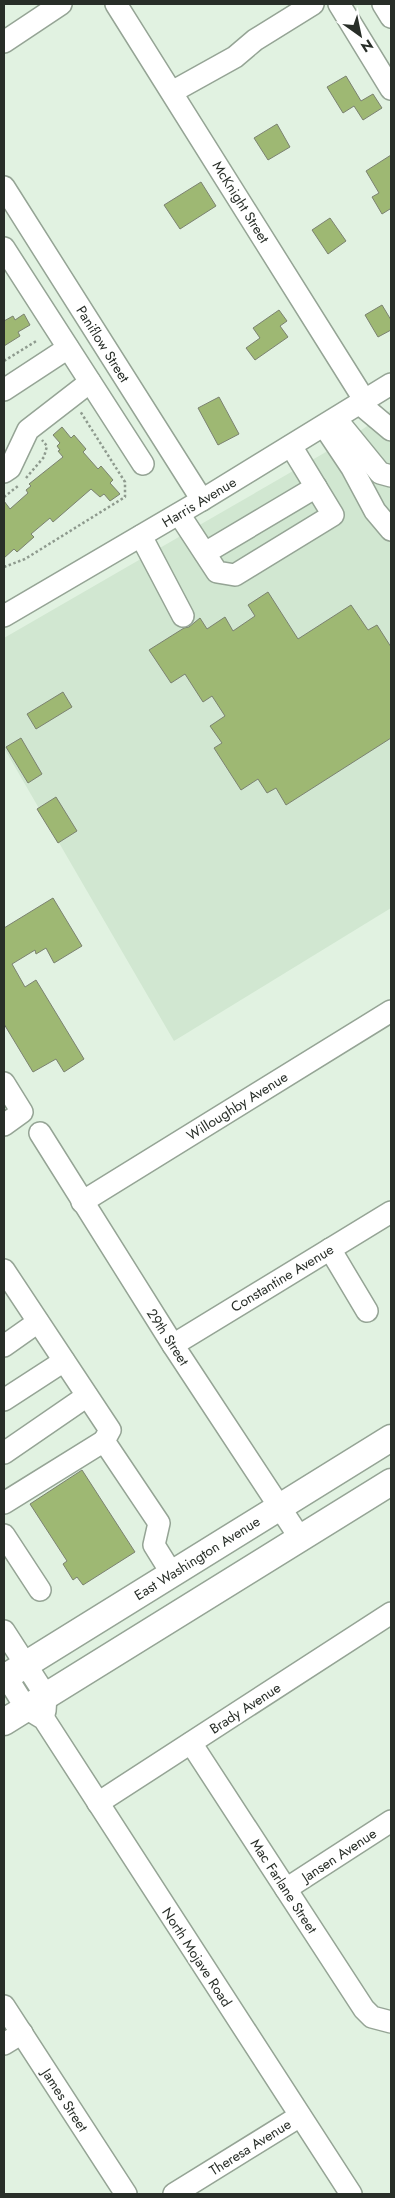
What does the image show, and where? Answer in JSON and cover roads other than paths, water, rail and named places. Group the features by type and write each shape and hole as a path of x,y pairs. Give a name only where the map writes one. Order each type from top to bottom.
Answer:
{"main road":[{"name":"East Washington Avenue","path":"4,1722 23,1688 172,1574 391,1438"},
{"name":"East Washington Avenue","path":"23,1688 300,1538 391,1482"},
{"path":"23,1688 160,1605 207,1552"}],"street":[{"path":"4,42 61,4"},
{"name":"McKnight Street","path":"116,4 362,402 391,430"},
{"path":"172,92 235,57 255,40 313,4"},
{"path":"339,4 391,89"},
{"path":"383,4 391,17"},
{"name":"Paniflow Street","path":"4,187 202,500"},
{"path":"4,248 142,464"},
{"path":"4,390 68,348"},
{"path":"6,465 28,430 90,382"},
{"name":"Harris Avenue","path":"4,616 179,514 391,384"},
{"path":"330,422 380,473 391,476"},
{"path":"330,422 374,511 391,530"},
{"path":"179,514 217,572 235,575 333,515 291,446"},
{"path":"205,554 316,487"},
{"path":"141,536 183,616"},
{"name":"Willoughby Avenue","path":"82,1202 391,1011"},
{"path":"4,1083 22,1112 4,1125"},
{"name":"29th Street","path":"40,1133 173,1345 300,1538"},
{"name":"Constantine Avenue","path":"173,1345 391,1212"},
{"path":"330,1249 368,1311"},
{"path":"4,1270 110,1430 104,1441 4,1503"},
{"path":"4,1346 38,1322"},
{"path":"4,1400 64,1361"},
{"path":"4,1453 87,1396"},
{"path":"104,1441 159,1523 154,1545 172,1574"},
{"path":"4,1535 40,1590"},
{"name":"Brady Avenue","path":"98,1803 391,1614"},
{"name":"North Mojave Road","path":"4,1631 23,1688 351,2194"},
{"name":"Mac Farlane Street","path":"191,1743 364,2009 372,2017 387,2022"},
{"name":"Jansen Avenue","path":"286,1889 391,1821"},
{"name":"James Street","path":"4,2006 126,2194"},
{"path":"4,2044 22,2033"},
{"name":"Theresa Avenue","path":"174,2194 300,2116"}]}
